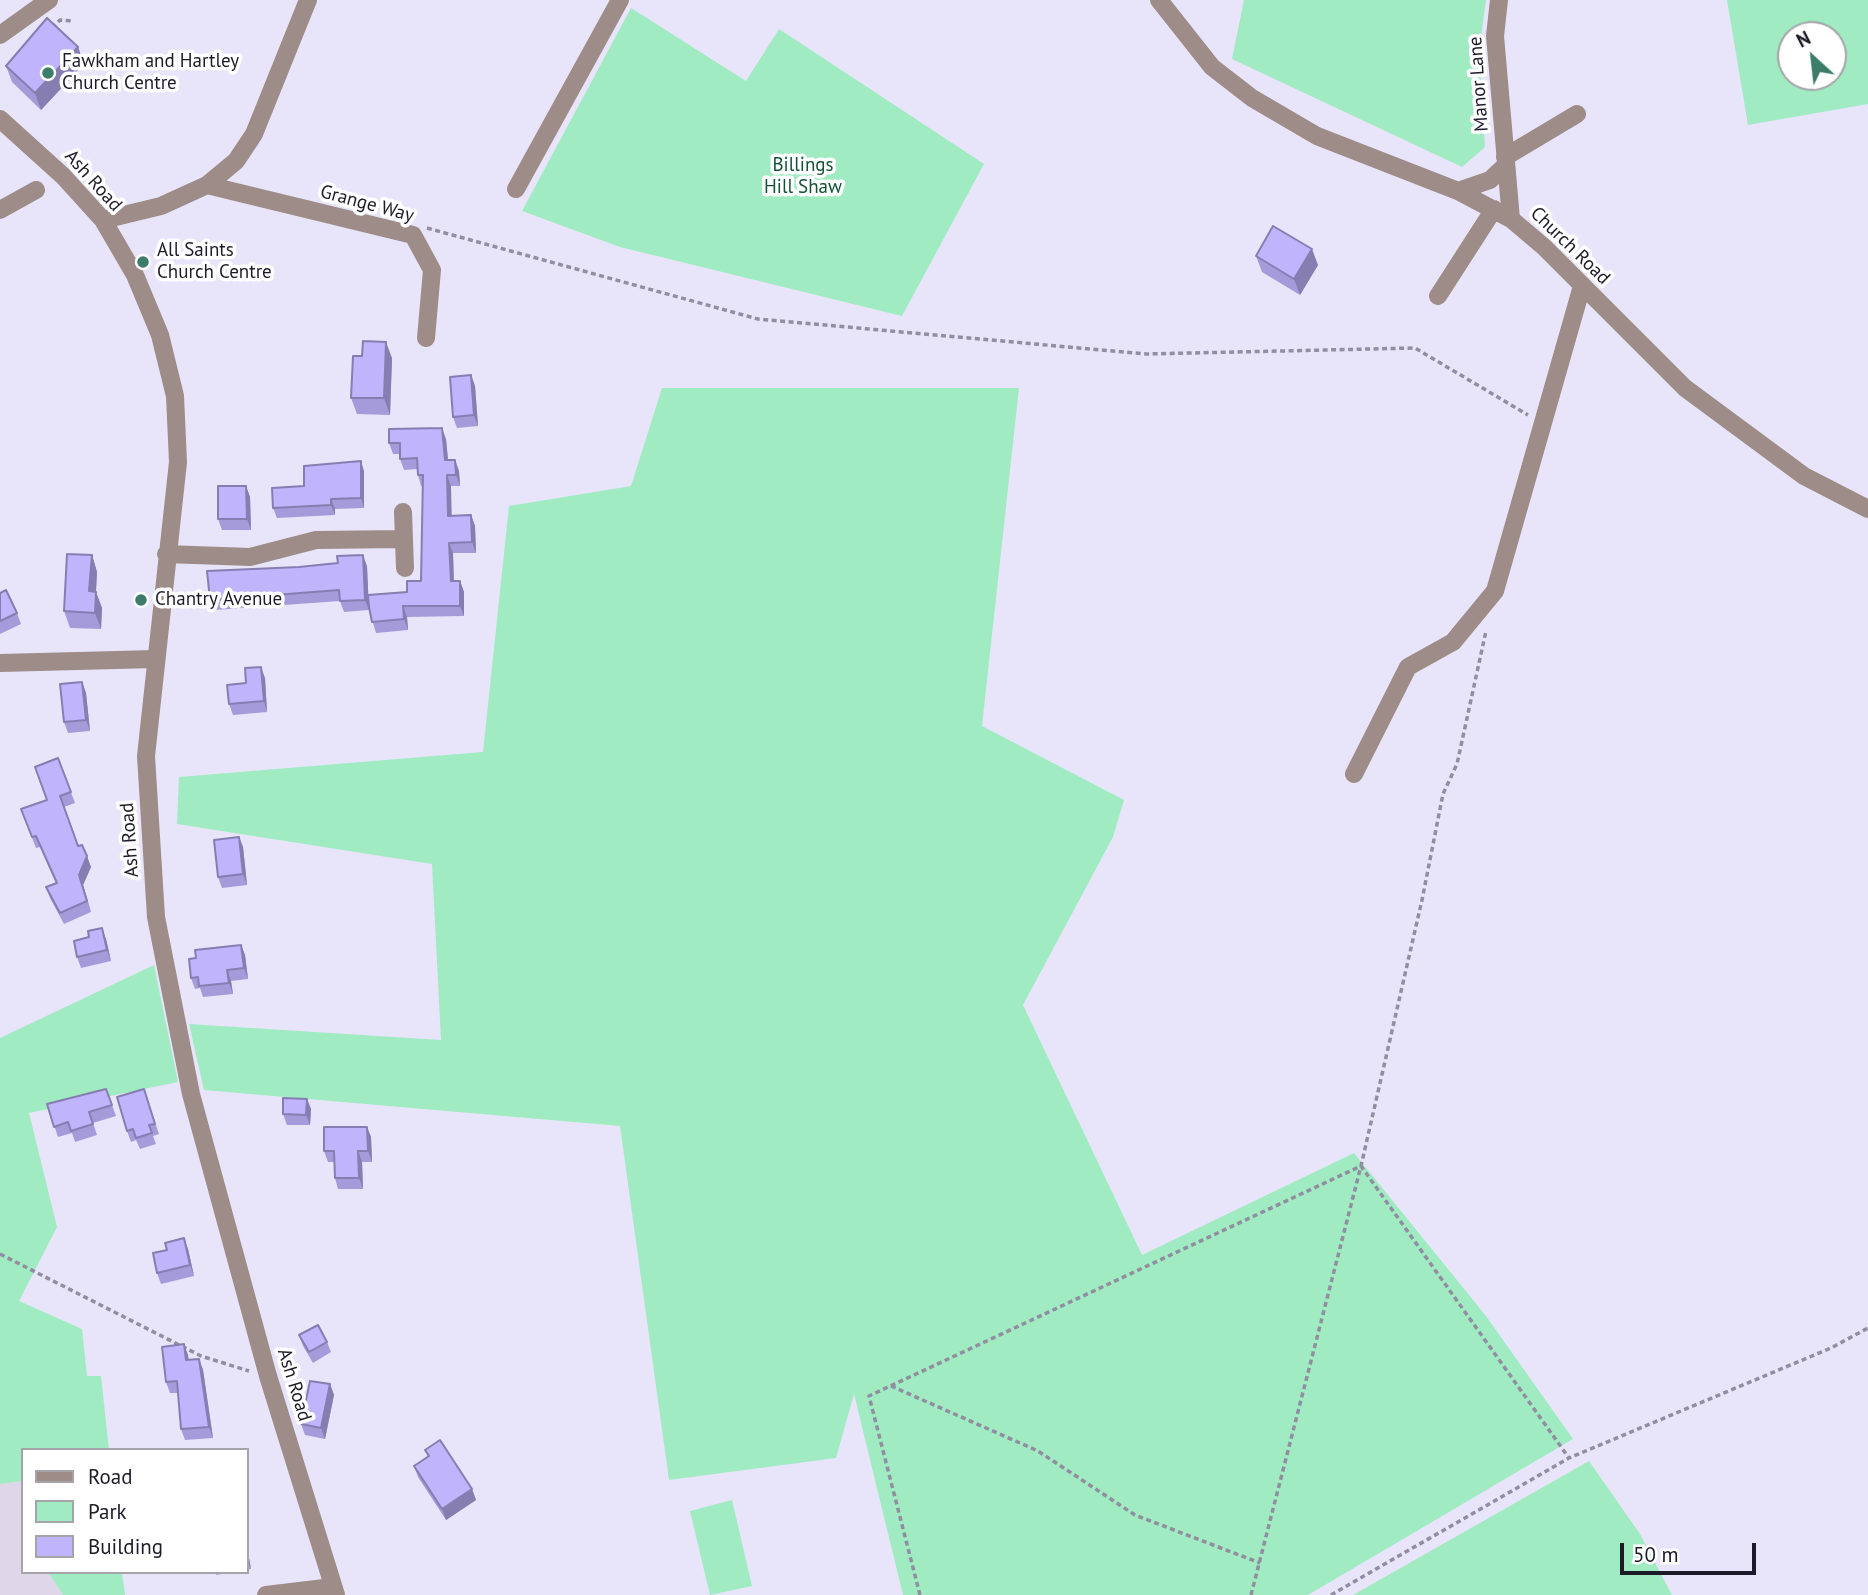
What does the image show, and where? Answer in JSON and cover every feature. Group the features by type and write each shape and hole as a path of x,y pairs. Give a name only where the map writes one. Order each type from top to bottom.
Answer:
{"street":[{"path":"0,35 49,0"},
{"path":"103,220 161,206 207,185 236,161 254,134 308,0"},
{"path":"516,189 620,0"},
{"name":"Church Road","path":"1159,0 1212,67 1252,98 1317,136 1458,191 1510,219 1544,247 1685,388 1804,476 1868,509"},
{"name":"Manor Lane","path":"1499,0 1495,36 1510,219"},
{"path":"1458,191 1490,180 1506,161 1577,114"},
{"name":"Ash Road","path":"0,119 63,176 103,220 135,275 160,335 174,396 178,462 146,756 156,917 191,1094 268,1376 334,1591"},
{"name":"Grange Way","path":"207,185 413,235 432,270 426,338"},
{"path":"0,210 36,190"},
{"path":"1438,296 1494,209"},
{"path":"1354,775 1408,667 1453,642 1495,591 1582,286"},
{"path":"403,512 405,568"},
{"path":"166,554 250,557 316,540 403,539"},
{"path":"0,663 155,659"},
{"path":"266,1595 334,1591"}],"path":[{"path":"44,38 60,20 74,21"},
{"path":"419,226 758,319 1146,354 1415,348 1542,424"},
{"path":"1251,1595 1361,1166 1443,794 1457,764 1495,591"},
{"path":"920,1595 869,1396 1361,1166"},
{"path":"1361,1166 1569,1458"},
{"path":"0,1254 201,1356 268,1376"},
{"path":"1331,1595 1569,1458 1831,1348 1868,1328"},
{"path":"891,1386 1038,1451 1135,1515 1260,1563"}],"shaded area":[{"path":"21,1481 21,1574 49,1574 63,1595 0,1595 0,1484"}],"green space":[{"path":"1244,0 1486,0 1479,53 1485,147 1462,167 1232,59"},
{"path":"1727,0 1868,0 1868,104 1748,125"},
{"name":"Billings Hill Shaw","path":"631,8 746,81 779,29 984,164 902,316 620,247 522,211"},
{"path":"662,388 1019,388 982,726 1124,800 1113,837 1023,1005 1142,1255 1354,1153 1486,1316 1573,1439 1308,1595 903,1595 854,1394 836,1458 669,1480 620,1126 204,1090 189,1024 441,1040 432,864 177,824 179,777 483,752 509,506 631,486"},
{"path":"154,965 178,1082 29,1113 57,1227 19,1301 82,1329 87,1376 101,1376 109,1448 21,1448 21,1481 0,1484 0,1038"},
{"path":"1589,1461 1640,1534 1672,1595 1353,1595"},
{"path":"732,1500 752,1586 710,1595 690,1511"},
{"path":"49,1574 122,1574 125,1595 63,1595"}],"building":[{"path":"47,18 78,47 35,93 6,66"},
{"path":"1273,226 1312,249 1294,279 1256,256"},
{"path":"363,341 386,342 384,398 351,398 353,356 362,356"},
{"path":"471,375 474,415 453,417 450,377"},
{"path":"442,428 445,460 455,460 456,475 447,475 448,516 471,515 472,542 449,543 451,581 460,581 460,606 403,606 404,619 372,622 368,595 407,592 407,581 421,581 423,475 418,475 417,458 400,459 400,443 389,443 389,429"},
{"path":"361,461 361,498 331,499 331,505 273,508 272,488 304,486 304,466"},
{"path":"218,486 246,486 247,519 218,519"},
{"path":"67,554 92,555 89,591 96,592 95,613 64,611"},
{"path":"363,555 365,600 340,601 339,590 210,600 207,571 338,563 337,556"},
{"path":"6,590 17,613 0,621 0,593"},
{"path":"261,667 264,701 229,704 227,685 246,683 245,668"},
{"path":"82,682 86,720 64,722 60,684"},
{"path":"58,758 71,792 60,796 78,846 82,845 87,856 79,875 87,901 60,913 46,887 57,883 36,836 32,837 21,809 47,800 35,767"},
{"path":"239,837 243,874 218,877 214,840"},
{"path":"102,928 107,950 77,957 74,941 89,937 88,931"},
{"path":"241,945 244,968 227,970 229,983 199,986 198,977 191,978 189,959 196,958 195,950"},
{"path":"106,1089 112,1105 89,1112 93,1124 71,1131 68,1122 54,1127 47,1104"},
{"path":"144,1089 155,1124 149,1125 152,1133 136,1138 133,1129 127,1131 117,1097"},
{"path":"283,1098 307,1099 306,1115 283,1114"},
{"path":"324,1127 367,1127 368,1151 358,1151 359,1178 335,1178 334,1151 324,1151"},
{"path":"184,1238 190,1265 157,1273 153,1253 167,1250 165,1243"},
{"path":"318,1325 327,1342 309,1352 299,1335"},
{"path":"184,1344 186,1360 199,1359 209,1427 181,1429 177,1381 166,1382 162,1347"},
{"path":"310,1381 330,1384 321,1428 301,1424"},
{"path":"440,1440 472,1489 442,1509 414,1466 429,1456 425,1450"}],"place":[{"name":"Fawkham and Hartley Church Centre","path":"48,73"},
{"name":"All Saints Church Centre","path":"143,262"},
{"name":"Chantry Avenue","path":"141,600"}]}
